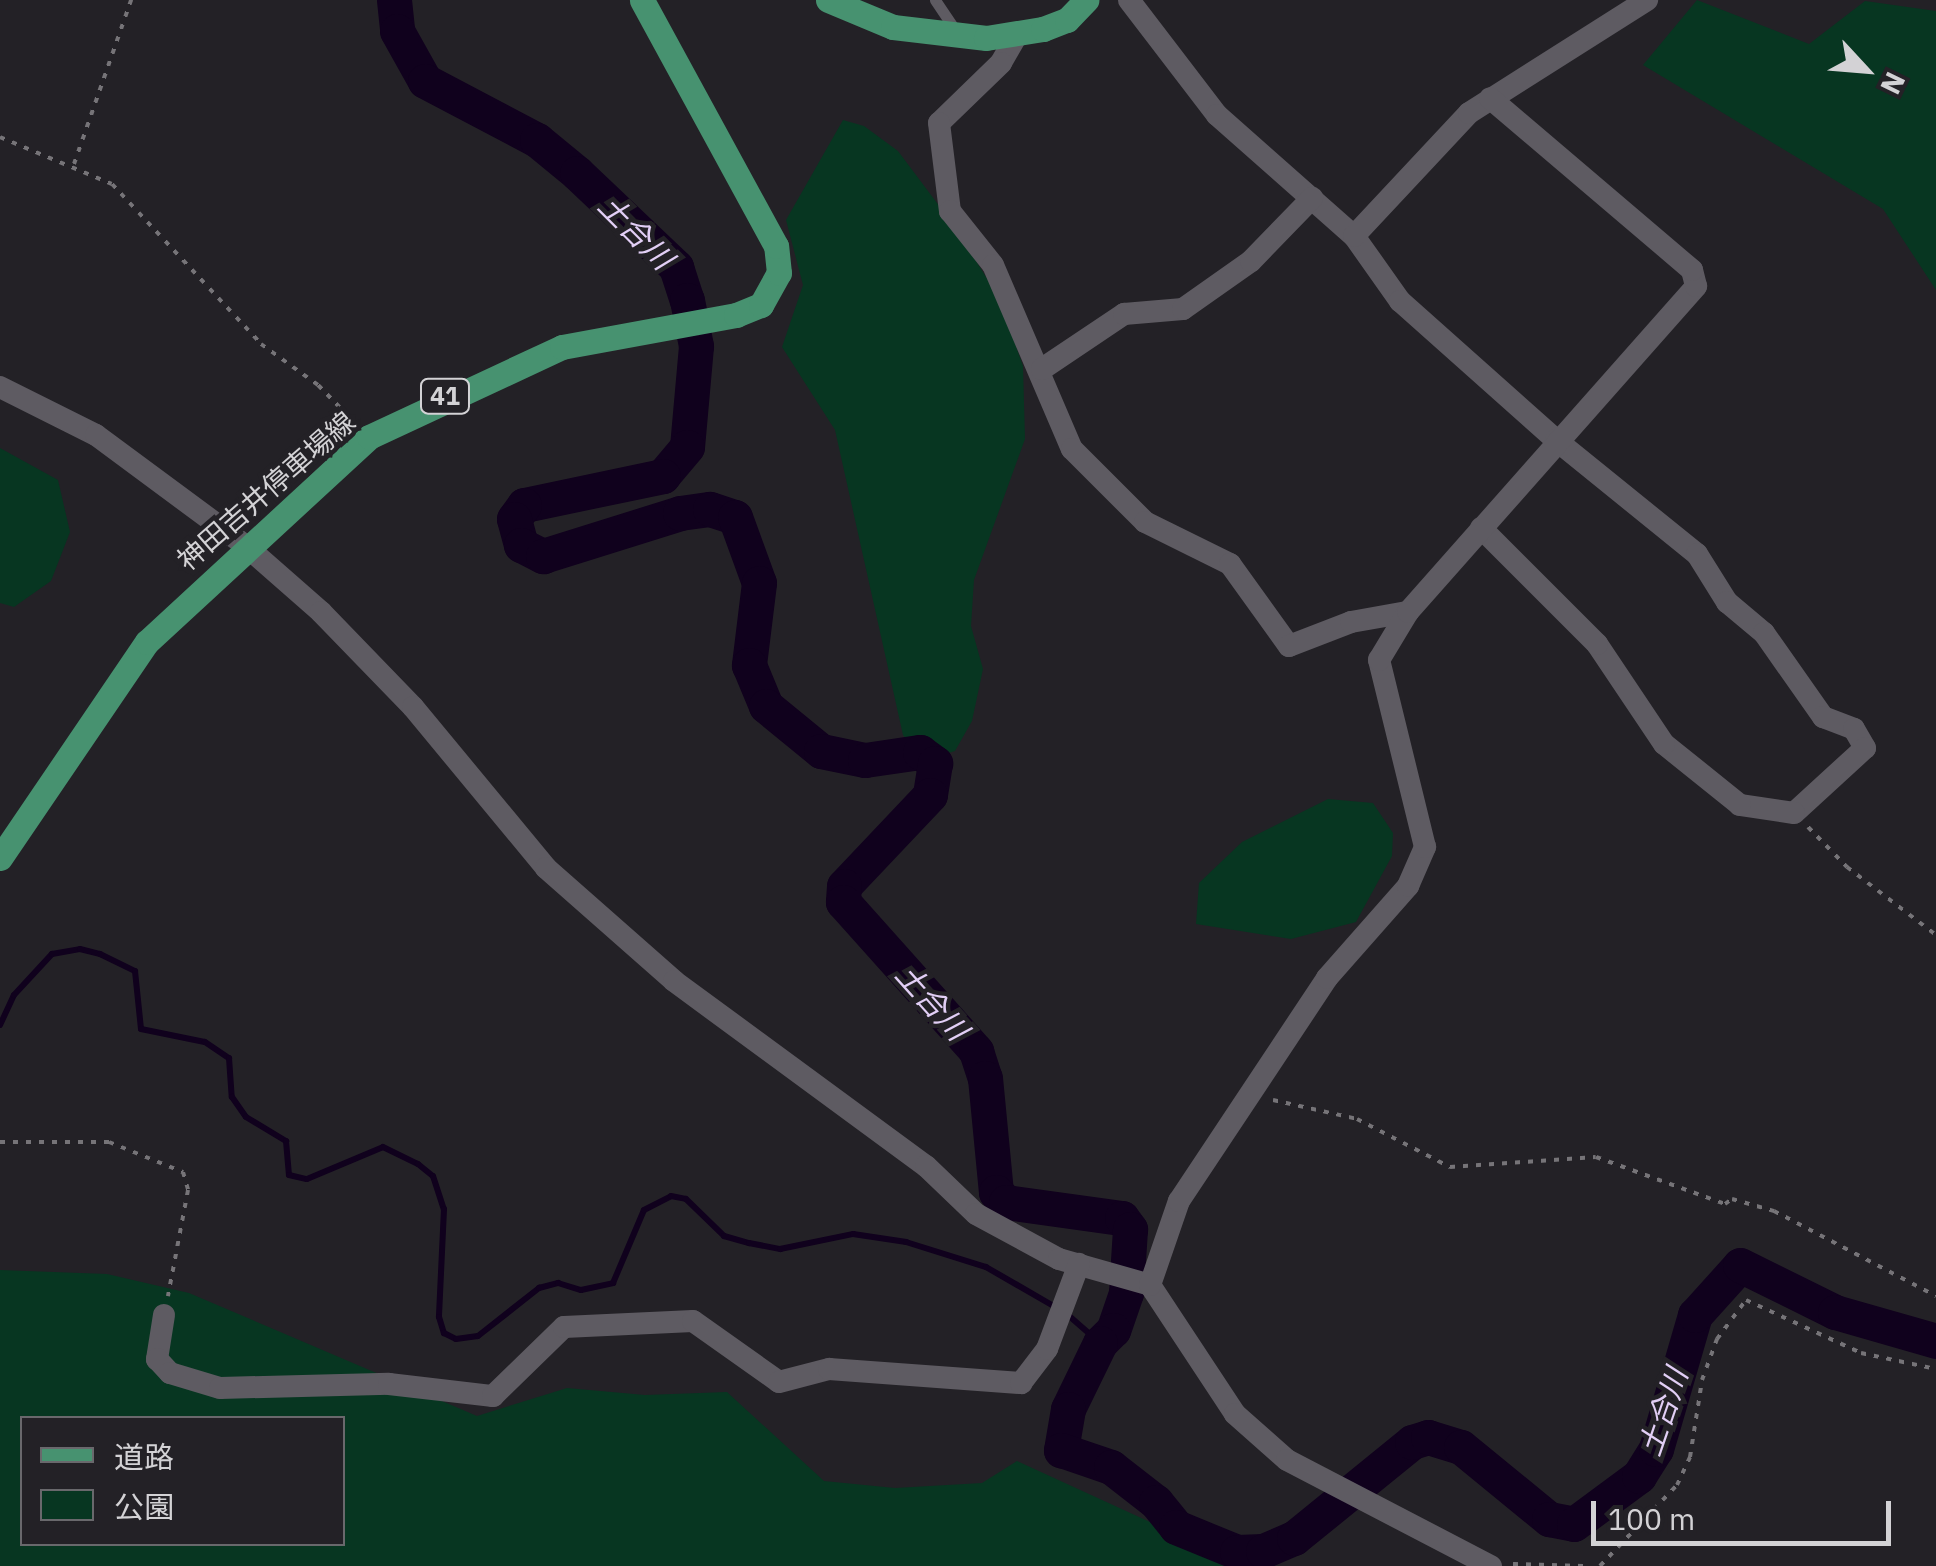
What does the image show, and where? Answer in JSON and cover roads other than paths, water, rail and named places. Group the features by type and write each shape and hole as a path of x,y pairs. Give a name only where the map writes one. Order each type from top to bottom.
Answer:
{"main road":[{"name":"神田吉井停車場線","path":"0,858 146,642 368,437 562,346 694,323 761,304 779,274 776,246 642,0"},
{"path":"828,0 893,27 958,36 1017,35 1067,20 1086,0"}],"street":[{"path":"1129,0 1217,114 1354,236 1400,300 1556,440 1697,554 1728,602 1764,633 1823,716 1854,729 1866,748 1794,813 1740,805 1664,744 1597,644 1480,528"},
{"path":"1354,236 1490,98 1647,0"},
{"path":"1017,35 1001,64 939,124 950,211 993,265 1042,369 1072,449 1145,522 1230,564 1289,646 1350,622 1408,612"},
{"path":"1150,1285 1178,1202 1258,1090 1328,978 1408,886 1425,846 1379,660 1408,612 1696,286 1692,270 1490,98"},
{"path":"1042,369 1124,314 1183,308 1252,261 1312,198"},
{"path":"4,384 96,435 246,546 412,707 546,868 674,981 926,1166 976,1214 1078,1264 1150,1285 1234,1414 1287,1460 1491,1566"},
{"path":"164,1315 158,1358 170,1373 220,1388 390,1384 493,1396 564,1327 692,1321 779,1382 829,1369 1021,1383 1047,1349 1078,1264"}],"lane":[{"path":"936,0 958,36"}],"waterway":[{"name":"土合川","path":"394,0 397,31 425,81 537,140 577,173 676,267 687,300 696,346 687,447 663,476 524,505 514,519 521,545 543,556 680,513 710,509 735,517 759,583 749,665 766,706 821,751 865,760 920,752 935,763 930,795 844,886 843,902 976,1051 985,1078 996,1192 1006,1202 1122,1218 1130,1229 1126,1293 1113,1330 1100,1343 1068,1409 1061,1450 1111,1467 1156,1502 1176,1527 1237,1552 1263,1551 1294,1538 1412,1442 1428,1437 1461,1447 1549,1519 1574,1524 1639,1476 1656,1449 1695,1315 1740,1265 1835,1312 1936,1341"},
{"path":"0,1025 14,995 52,954 80,949 100,954 135,971 141,1029 205,1042 229,1058 232,1097 246,1117 286,1141 289,1175 307,1179 383,1147 418,1164 433,1176 444,1209 439,1317 444,1333 456,1339 478,1336 539,1288 558,1283 581,1290 613,1283 644,1210 671,1196 686,1199 724,1236 780,1249 853,1234 906,1242 986,1267 1057,1308"},
{"path":"1068,1315 1100,1343"}]}
